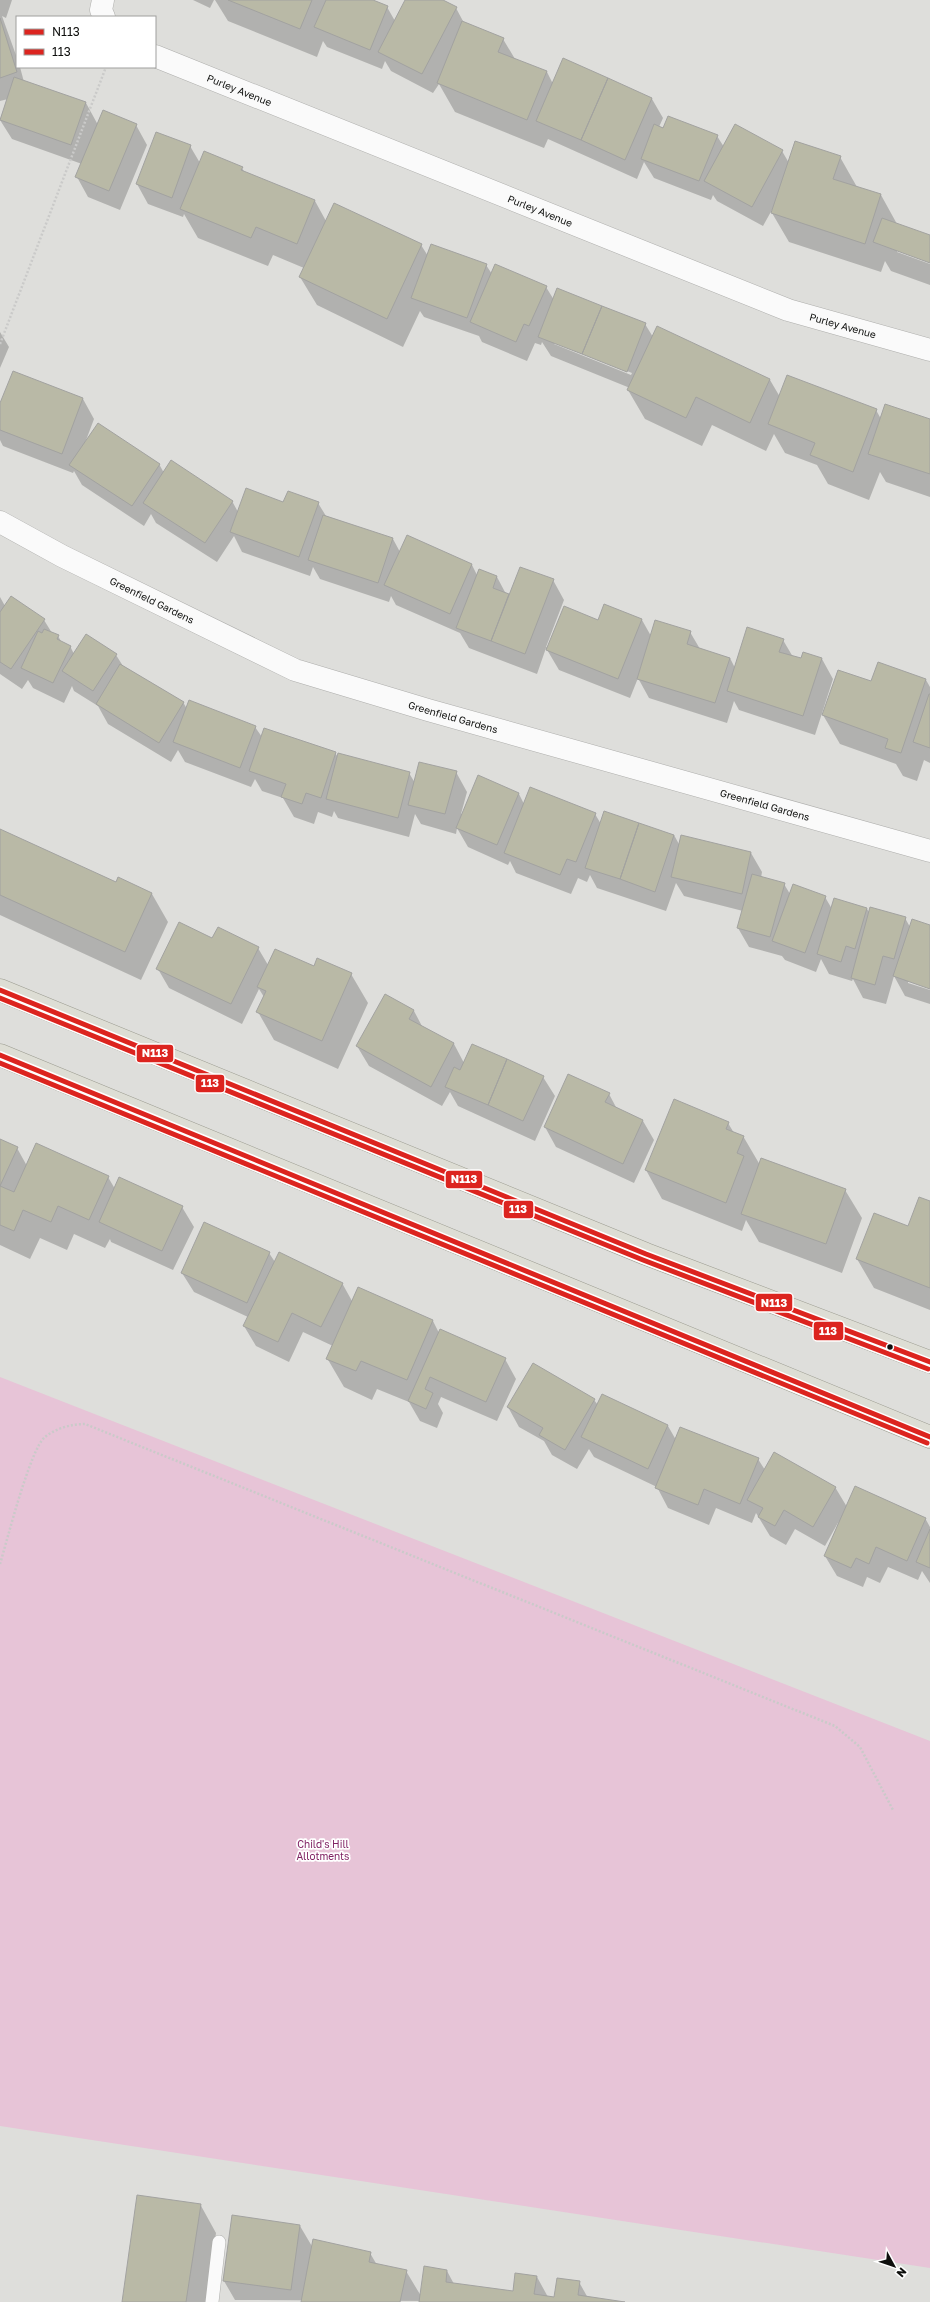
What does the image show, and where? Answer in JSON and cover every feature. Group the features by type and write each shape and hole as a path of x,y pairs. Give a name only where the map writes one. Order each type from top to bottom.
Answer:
{"highway":[{"path":"0,990 646,1254 930,1362"},
{"path":"0,1055 930,1437"}],"street":[{"path":"103,0 101,10 104,16"},
{"name":"Purley Avenue","path":"156,56 788,310 930,350"},
{"name":"Greenfield Gardens","path":"0,522 62,556 295,670 428,710 930,851"}],"lane":[{"path":"212,2302 220,2242"}],"path":[{"path":"0,344 106,68"},
{"path":"0,1564 33,1457 44,1437 73,1424 85,1424 835,1726 860,1747 893,1810"}],"green space":[{"name":"Child's Hill Allotments","path":"0,1377 930,1741 930,2268 0,2126"}],"building":[{"path":"228,0 312,0 300,29"},
{"path":"326,0 373,0 388,6 370,50 314,27"},
{"path":"405,0 443,0 457,7 422,74 378,52"},
{"path":"0,18 17,72 0,78"},
{"path":"462,21 504,38 498,52 547,71 527,120 437,83"},
{"path":"563,58 608,78 581,140 536,121"},
{"path":"14,77 86,102 71,145 0,120"},
{"path":"608,78 652,98 625,160 581,140"},
{"path":"103,110 137,124 109,191 75,177"},
{"path":"668,116 718,135 699,181 641,159 654,124 663,128"},
{"path":"735,124 783,150 752,207 704,181"},
{"path":"156,132 191,145 172,198 136,184"},
{"path":"795,141 841,156 833,179 881,194 865,244 771,213"},
{"path":"204,151 243,167 241,170 315,200 297,244 256,227 251,238 180,209"},
{"path":"334,203 422,244 387,319 299,277"},
{"path":"882,218 930,235 930,263 873,242"},
{"path":"431,244 487,264 467,318 411,298"},
{"path":"495,264 547,286 529,326 524,324 516,342 470,322"},
{"path":"557,288 602,306 582,354 538,337"},
{"path":"602,306 646,323 627,372 582,354"},
{"path":"657,326 770,379 750,423 696,397 686,418 627,390"},
{"path":"13,371 83,398 62,454 0,430 0,403"},
{"path":"787,375 877,409 853,472 810,455 815,443 768,424"},
{"path":"885,404 930,419 930,474 868,454"},
{"path":"98,423 160,464 132,506 69,465"},
{"path":"171,460 233,501 205,543 143,503"},
{"path":"246,488 283,502 288,491 319,502 299,557 230,532"},
{"path":"323,515 393,538 378,583 308,560"},
{"path":"407,535 472,564 450,614 384,585"},
{"path":"520,567 554,579 525,654 491,641"},
{"path":"479,569 497,576 493,588 509,594 491,641 456,628"},
{"path":"11,596 45,619 11,669 0,662 0,612"},
{"path":"604,604 642,619 618,679 546,650 564,606 598,620"},
{"path":"655,620 691,631 687,644 730,658 715,703 637,679"},
{"path":"747,627 784,639 779,652 801,658 803,652 822,658 803,716 727,691"},
{"path":"44,629 59,635 57,639 71,646 53,683 21,668 38,631 42,633"},
{"path":"86,634 117,654 93,691 62,671"},
{"path":"878,662 926,679 901,753 885,748 888,739 822,715 838,670 871,681"},
{"path":"120,664 184,702 159,743 96,704"},
{"path":"930,694 930,748 913,742"},
{"path":"189,700 256,726 240,768 173,742"},
{"path":"264,728 336,752 321,798 306,793 302,804 281,797 286,784 249,771"},
{"path":"338,753 410,772 398,818 326,799"},
{"path":"419,762 457,771 445,814 408,805"},
{"path":"478,775 519,793 497,845 456,828"},
{"path":"530,787 596,813 576,862 567,859 560,875 504,853"},
{"path":"604,811 639,823 620,879 585,868"},
{"path":"639,823 674,835 655,892 620,879"},
{"path":"0,829 116,882 118,877 152,893 125,952 0,895"},
{"path":"681,835 751,852 742,894 671,877"},
{"path":"752,874 785,883 770,937 737,928"},
{"path":"793,884 826,896 805,953 772,941"},
{"path":"834,898 867,908 855,949 846,946 841,962 817,954"},
{"path":"870,907 906,917 894,959 883,956 875,985 851,978"},
{"path":"912,919 930,925 930,989 893,976"},
{"path":"179,922 212,938 218,927 259,947 231,1004 156,969"},
{"path":"275,949 314,966 317,958 352,973 322,1041 256,1012 266,991 257,987"},
{"path":"385,994 414,1010 409,1019 454,1043 431,1087 356,1046"},
{"path":"472,1044 507,1059 488,1105 445,1087 454,1067 460,1070"},
{"path":"507,1059 544,1076 523,1121 488,1105"},
{"path":"568,1074 610,1093 605,1102 643,1120 623,1164 544,1127"},
{"path":"674,1099 729,1122 726,1129 744,1136 737,1153 744,1156 726,1203 645,1170"},
{"path":"0,1139 18,1147 0,1186"},
{"path":"36,1143 109,1176 89,1220 58,1206 51,1222 23,1210 14,1231 0,1225 0,1186 14,1192"},
{"path":"761,1158 846,1189 826,1244 741,1214"},
{"path":"119,1177 183,1206 162,1251 99,1222"},
{"path":"919,1197 930,1201 930,1288 856,1259 874,1213 908,1226"},
{"path":"204,1222 270,1252 247,1303 181,1273"},
{"path":"279,1252 343,1283 321,1327 292,1313 278,1342 243,1326"},
{"path":"358,1287 433,1320 407,1380 361,1361 356,1371 326,1359"},
{"path":"440,1329 506,1358 486,1402 430,1377 425,1389 433,1393 426,1409 408,1401"},
{"path":"533,1363 595,1399 565,1450 539,1435 543,1428 507,1407"},
{"path":"602,1394 668,1425 648,1469 581,1437"},
{"path":"680,1427 759,1458 740,1504 704,1489 698,1505 655,1488"},
{"path":"774,1452 836,1487 813,1527 784,1510 775,1526 758,1517 763,1508 747,1500"},
{"path":"855,1486 926,1518 907,1561 876,1547 869,1564 856,1558 851,1568 824,1556"},
{"path":"930,1529 930,1568 916,1562"},
{"path":"137,2195 201,2204 186,2302 122,2302"},
{"path":"232,2215 300,2225 291,2290 223,2281"},
{"path":"313,2239 371,2252 369,2262 407,2270 400,2302 301,2302"},
{"path":"424,2266 447,2270 446,2282 513,2291 515,2273 537,2276 534,2294 554,2297 557,2278 580,2281 578,2295 625,2302 419,2302"}],"transit line":[{"name":"N113","path":"0,990 646,1254 930,1362"},
{"name":"113","path":"0,998 643,1260 928,1369"},
{"name":"N113","path":"0,1055 930,1437"},
{"name":"113","path":"0,1063 927,1443"}]}
